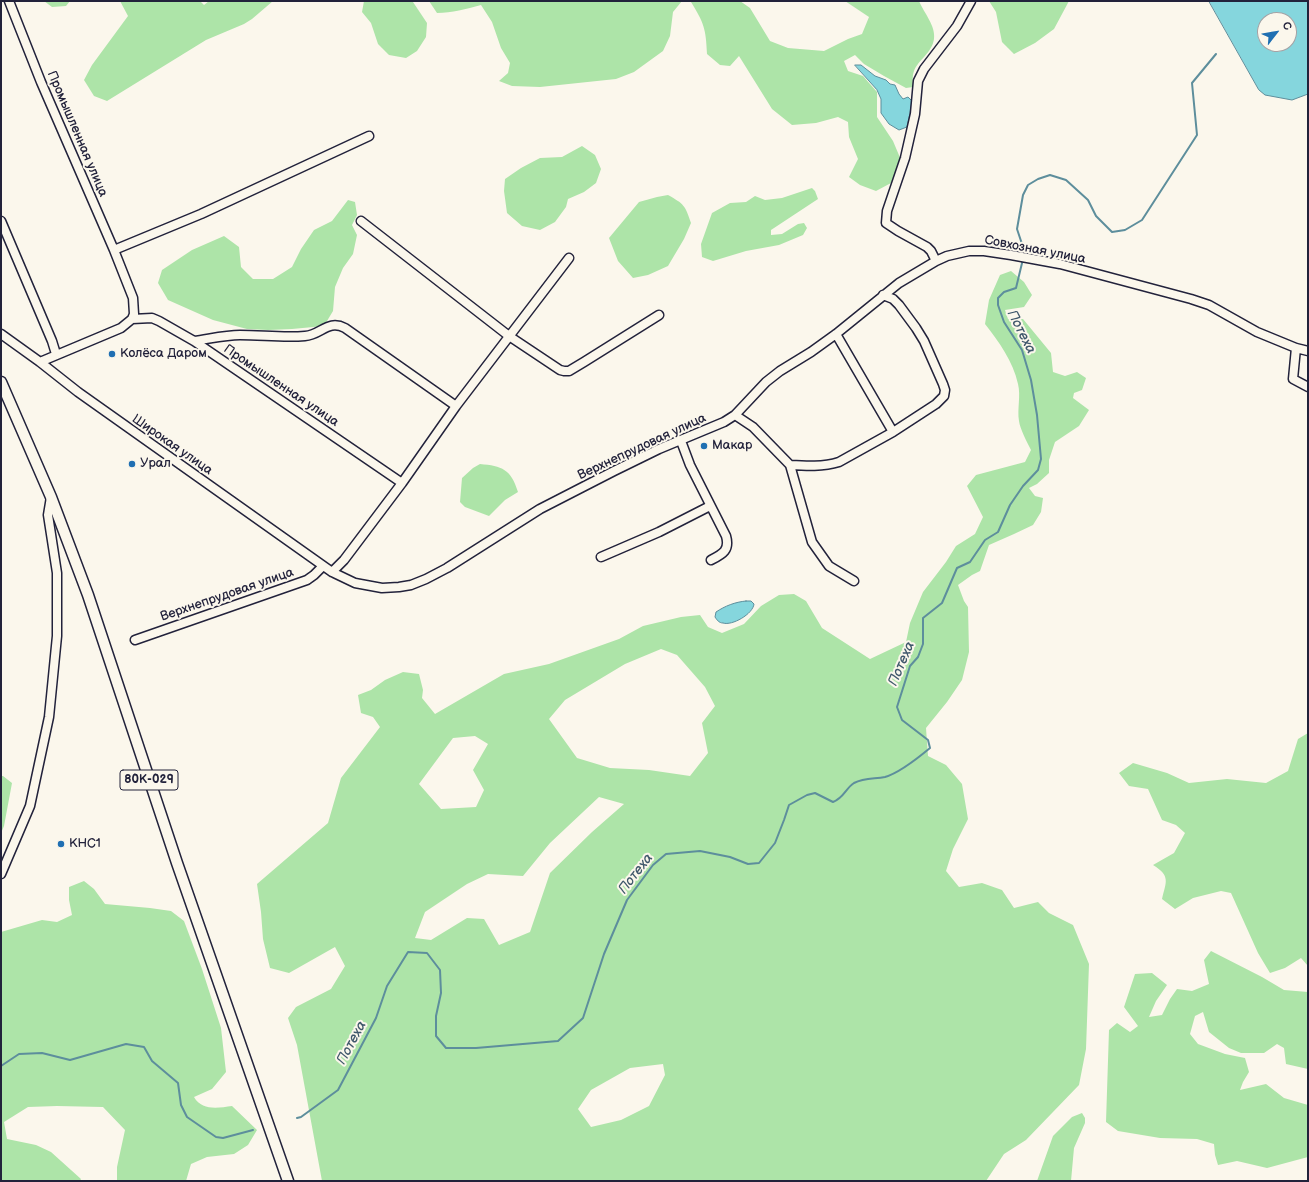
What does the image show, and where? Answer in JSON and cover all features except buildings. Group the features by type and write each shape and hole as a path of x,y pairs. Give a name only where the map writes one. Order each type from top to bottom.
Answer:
{"main road":[{"name":"80К-029","path":"1,382 51,497 88,595 177,863 288,1181"}],"street":[{"name":"Промышленная улица","path":"9,1 41,82 114,250 133,298 134,314 132,319 152,318 194,341 402,483"},
{"path":"936,261 927,247 886,223 887,211 905,158 915,114 918,81 924,69 957,26 970,1"},
{"path":"114,250 201,214 370,136"},
{"path":"1,221 52,341 56,354"},
{"path":"361,221 509,336 560,370 568,371 659,315"},
{"name":"Совхозная улица","path":"936,261 958,252 984,251 1060,264 1191,299 1216,309 1257,332 1296,348 1308,351"},
{"path":"332,572 344,560 402,483 456,406 569,258"},
{"name":"Верхнепрудовая улица","path":"332,572 355,583 382,588 399,588 426,579 447,568 540,509 659,449 710,428 734,415 766,382 780,371 811,352 836,334 883,295 900,283 936,261"},
{"path":"790,465 808,466 833,464 839,462 893,432 936,404 944,396 945,390 943,384 924,341 900,305 893,299 883,295"},
{"path":"40,362 121,328 132,319"},
{"path":"194,341 234,335 309,336 334,324 339,325 456,406"},
{"name":"Широкая улица","path":"1,334 40,362 84,397 332,572"},
{"path":"836,334 893,432"},
{"path":"1296,348 1293,379 1308,388"},
{"path":"734,415 752,427 790,465 812,542 829,566 854,581"},
{"path":"681,441 690,465 726,536 728,543 726,549 720,555 711,560"},
{"path":"1,874 30,806 48,717 57,636 57,573 48,515 51,497"},
{"path":"601,557 659,532 710,506"},
{"name":"Верхнепрудовая улица","path":"135,640 307,580 323,566"}],"green space":[{"path":"44,1 70,1 66,6 52,7"},
{"path":"120,1 200,1 204,5 209,1 273,1 244,24 206,40 107,101 94,96 84,80 92,65 128,16"},
{"path":"364,1 413,2 427,23 426,37 417,51 406,58 389,55 378,44 371,23 362,12"},
{"path":"429,1 682,1 673,12 670,36 663,51 634,72 616,79 540,87 512,86 499,81 508,73 510,63 501,48 492,22 481,5 454,12 437,13"},
{"path":"689,1 740,1 750,8 770,41 788,48 824,51 862,34 869,17 845,1 919,1 933,29 934,39 931,48 914,71 913,87 906,88 884,76 864,64 855,55 844,61 848,71 863,76 877,92 877,117 893,141 901,160 891,183 876,191 860,185 849,177 858,159 849,137 848,122 838,117 816,123 792,125 772,109 739,56 730,66 720,65 707,54 704,26 691,2"},
{"path":"989,1 1069,1 1054,29 1035,43 1014,54 1002,42 996,12"},
{"path":"582,146 595,155 601,169 596,183 584,192 568,199 566,207 555,222 540,230 522,226 507,213 504,191 505,179 521,168 540,158 562,157"},
{"path":"812,188 818,199 771,230 771,235 782,234 798,224 804,223 807,228 803,235 779,245 746,251 713,261 702,257 701,244 712,213 730,203 746,202 755,196 765,200 782,198"},
{"path":"668,195 683,206 691,223 684,239 668,266 648,275 633,278 618,261 609,238 639,202"},
{"path":"348,200 355,202 357,215 352,225 357,235 353,254 343,268 335,287 333,311 324,326 268,330 247,329 213,320 168,300 158,283 162,270 192,250 224,236 239,247 241,267 253,279 273,279 292,267 301,249 314,230 332,221"},
{"path":"1011,271 1024,282 1032,295 1024,307 1005,310 1008,319 1023,319 1051,353 1053,372 1065,376 1077,372 1086,378 1082,390 1074,393 1073,398 1089,410 1079,426 1055,442 1049,460 1049,473 1037,484 1029,488 1035,496 1043,498 1041,512 1033,525 989,545 980,571 958,585 968,607 969,652 962,680 926,728 928,756 946,765 962,784 968,819 953,849 946,871 959,887 982,883 1002,890 1014,908 1038,902 1049,913 1073,925 1089,964 1086,1049 1079,1085 1026,1140 1004,1154 986,1181 322,1181 297,1045 288,1018 296,1007 331,989 345,966 335,947 289,973 270,968 263,939 257,884 328,823 341,778 380,727 373,717 361,713 358,695 371,690 385,680 403,672 419,674 423,690 422,698 435,714 504,674 549,664 619,639 643,626 681,617 700,615 708,627 722,633 744,624 761,606 779,595 794,594 806,601 822,628 870,659 906,642 910,623 923,592 946,562 956,546 975,534 983,517 967,486 976,475 1025,462 1031,450 1020,424 1019,389 1013,367 1005,352 985,324 989,300 1000,275","holes":["661,649 677,655 705,687 715,706 702,723 708,753 690,776 649,770 610,768 577,758 549,719 565,700 625,664","475,736 488,744 473,770 484,790 476,807 441,809 419,784 453,738","599,797 624,804 592,832 550,873 530,932 499,945 484,919 467,918 431,940 415,938 425,912 467,884 488,874 523,876 550,843","663,1064 665,1075 649,1106 621,1120 591,1127 578,1109 591,1090 630,1068"]},
{"path":"480,464 494,466 505,470 512,478 518,492 505,500 489,516 465,507 460,502 462,478"},
{"path":"1308,733 1308,966 1301,958 1285,968 1270,973 1258,953 1231,893 1221,891 1193,898 1175,909 1162,899 1166,884 1165,876 1153,865 1174,853 1185,833 1176,825 1162,820 1148,789 1129,786 1119,773 1133,763 1167,773 1189,783 1227,779 1266,783 1288,771 1298,739"},
{"path":"1,776 12,783 4,826 1,833"},
{"path":"84,881 94,889 105,904 171,911 184,921 202,969 221,1028 226,1072 212,1089 194,1097 201,1105 206,1107 216,1108 232,1106 257,1130 248,1145 234,1154 207,1157 191,1164 186,1181 117,1181 117,1167 125,1130 103,1107 57,1106 28,1107 4,1122 7,1139 36,1145 51,1152 81,1179 80,1181 1,1181 1,932 42,920 57,922 72,915 69,900 69,887"},
{"path":"1211,951 1284,990 1308,992 1308,1069 1286,1064 1284,1048 1277,1044 1264,1053 1241,1053 1229,1048 1209,1032 1203,1012 1195,1016 1190,1034 1198,1044 1225,1054 1245,1058 1249,1072 1240,1090 1266,1084 1284,1098 1308,1105 1308,1157 1267,1168 1237,1161 1218,1165 1214,1144 1197,1139 1160,1138 1118,1131 1106,1122 1109,1030 1117,1023 1130,1032 1138,1026 1124,1007 1135,974 1152,973 1167,985 1156,1001 1149,1017 1162,1015 1177,989 1192,991 1209,984 1204,960"},
{"path":"1082,1113 1085,1118 1085,1123 1074,1148 1071,1181 1037,1181 1053,1136 1072,1117"}],"water":[{"path":"1209,1 1308,1 1308,94 1292,100 1265,95 1259,90"},
{"path":"855,65 861,65 875,76 895,85 903,99 908,97 912,101 907,127 899,130 889,124 881,113 881,99 877,90"},
{"path":"751,601 754,604 750,612 742,618 732,623 722,623 715,617 716,612 723,608 734,603"}],"waterway":[{"name":"Потеха","path":"1023,255 1024,250 1017,229 1023,195 1028,185 1038,179 1050,175 1066,180 1088,200 1096,216 1112,232 1125,230 1142,220 1197,135 1192,83 1216,54"},
{"name":"Потеха","path":"297,1118 301,1117 338,1090 376,1018 387,986 408,952 427,953 440,970 441,993 436,1016 436,1036 446,1048 476,1048 558,1041 583,1018 604,954 627,900 653,865 666,854 700,851 730,857 748,864 759,863 775,843 789,805 807,795 815,793 833,802 840,798 854,783 890,775 908,765 930,748 928,740 902,720 897,707 910,666 918,657 923,644 923,618 942,603 957,568 970,562 985,540 998,532 1010,505 1023,486 1038,470 1041,459 1037,415 1031,380 1022,350 1004,322 998,305 998,298 1004,292 1016,288 1023,259"},
{"name":"Потеха","path":"1,1066 19,1054 42,1053 70,1060 126,1044 144,1047 152,1061 178,1083 181,1105 187,1117 216,1137 223,1138 253,1130"}],"place":[{"name":"Колёса Даром","path":"112,354"},
{"name":"Макар","path":"704,446"},
{"name":"Урал","path":"132,464"},
{"name":"КНС1","path":"61,844"}]}
